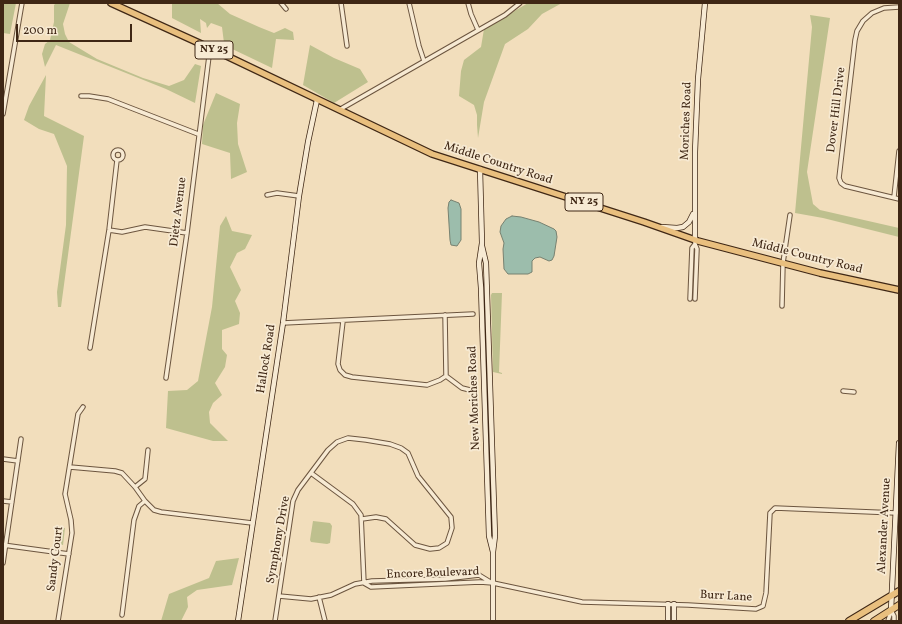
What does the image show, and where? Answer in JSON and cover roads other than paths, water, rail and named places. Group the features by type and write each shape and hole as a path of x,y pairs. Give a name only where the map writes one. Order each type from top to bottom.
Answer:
{"highway":[{"path":"849,621 899,591"},
{"path":"874,621 899,605"}],"main road":[{"name":"Middle Country Road","path":"111,3 210,48 419,149 656,226 695,242 820,273 899,290"}],"street":[{"path":"3,114 22,3"},
{"path":"281,3 286,9"},
{"path":"341,3 347,46"},
{"path":"409,3 424,61"},
{"path":"468,3 478,30"},
{"path":"338,110 478,30 520,3"},
{"name":"Moriches Road","path":"695,242 695,152 698,79 705,3"},
{"name":"Dover Hill Drive","path":"899,7 884,8 872,13 863,21 858,31 855,40 839,178 841,183 846,186 899,199"},
{"name":"Dietz Avenue","path":"166,378 187,233 198,134 210,48"},
{"path":"80,96 108,99 198,134"},
{"name":"Hallock Road","path":"238,621 283,323 308,142 317,100"},
{"path":"894,197 899,151"},
{"path":"90,348 109,230 117,160"},
{"name":"New Moriches Road","path":"480,169 482,243 486,263 495,536 493,552 493,621"},
{"path":"267,195 277,193 300,196"},
{"path":"656,226 677,228 683,227 692,218 694,211"},
{"path":"782,306 783,264 790,215"},
{"path":"109,230 122,232 145,227 187,233"},
{"path":"690,299 692,248 695,242"},
{"path":"695,242 697,249 695,299"},
{"path":"283,323 473,314"},
{"path":"445,315 446,376"},
{"path":"343,321 338,364 340,370 345,375 427,385 446,376"},
{"path":"446,376 462,388 474,391"},
{"path":"843,391 854,392"},
{"name":"Sandy Court","path":"58,621 72,529 65,494 78,414 83,406"},
{"name":"Symphony Drive","path":"275,621 293,501 298,490 328,450 337,442 348,438 390,444 402,448 408,453 418,476 451,517 452,528 447,543 439,548 430,549 415,545 386,519 376,517 362,518"},
{"path":"3,564 21,439"},
{"name":"Alexander Avenue","path":"891,610 899,443"},
{"path":"135,487 145,479 148,450"},
{"path":"3,459 18,461"},
{"path":"70,467 118,471 125,476 154,510 252,523"},
{"path":"311,473 353,504 361,515 364,583"},
{"path":"3,501 12,502"},
{"path":"122,615 134,520 139,506 145,501"},
{"name":"Burr Lane","path":"493,583 582,602 674,604 756,609 763,606 766,593 770,513 775,508 896,513"},
{"path":"5,545 69,554"},
{"name":"Encore Boulevard","path":"279,596 312,599 331,595 355,584 372,581 445,579 479,575 493,583"},
{"name":"Encore Boulevard","path":"364,583 371,587 480,582 493,583"},
{"path":"319,597 325,621"},
{"path":"668,604 668,621"},
{"path":"674,604 674,621"},
{"path":"888,621 891,610"},
{"path":"891,610 894,616 894,621"}]}
